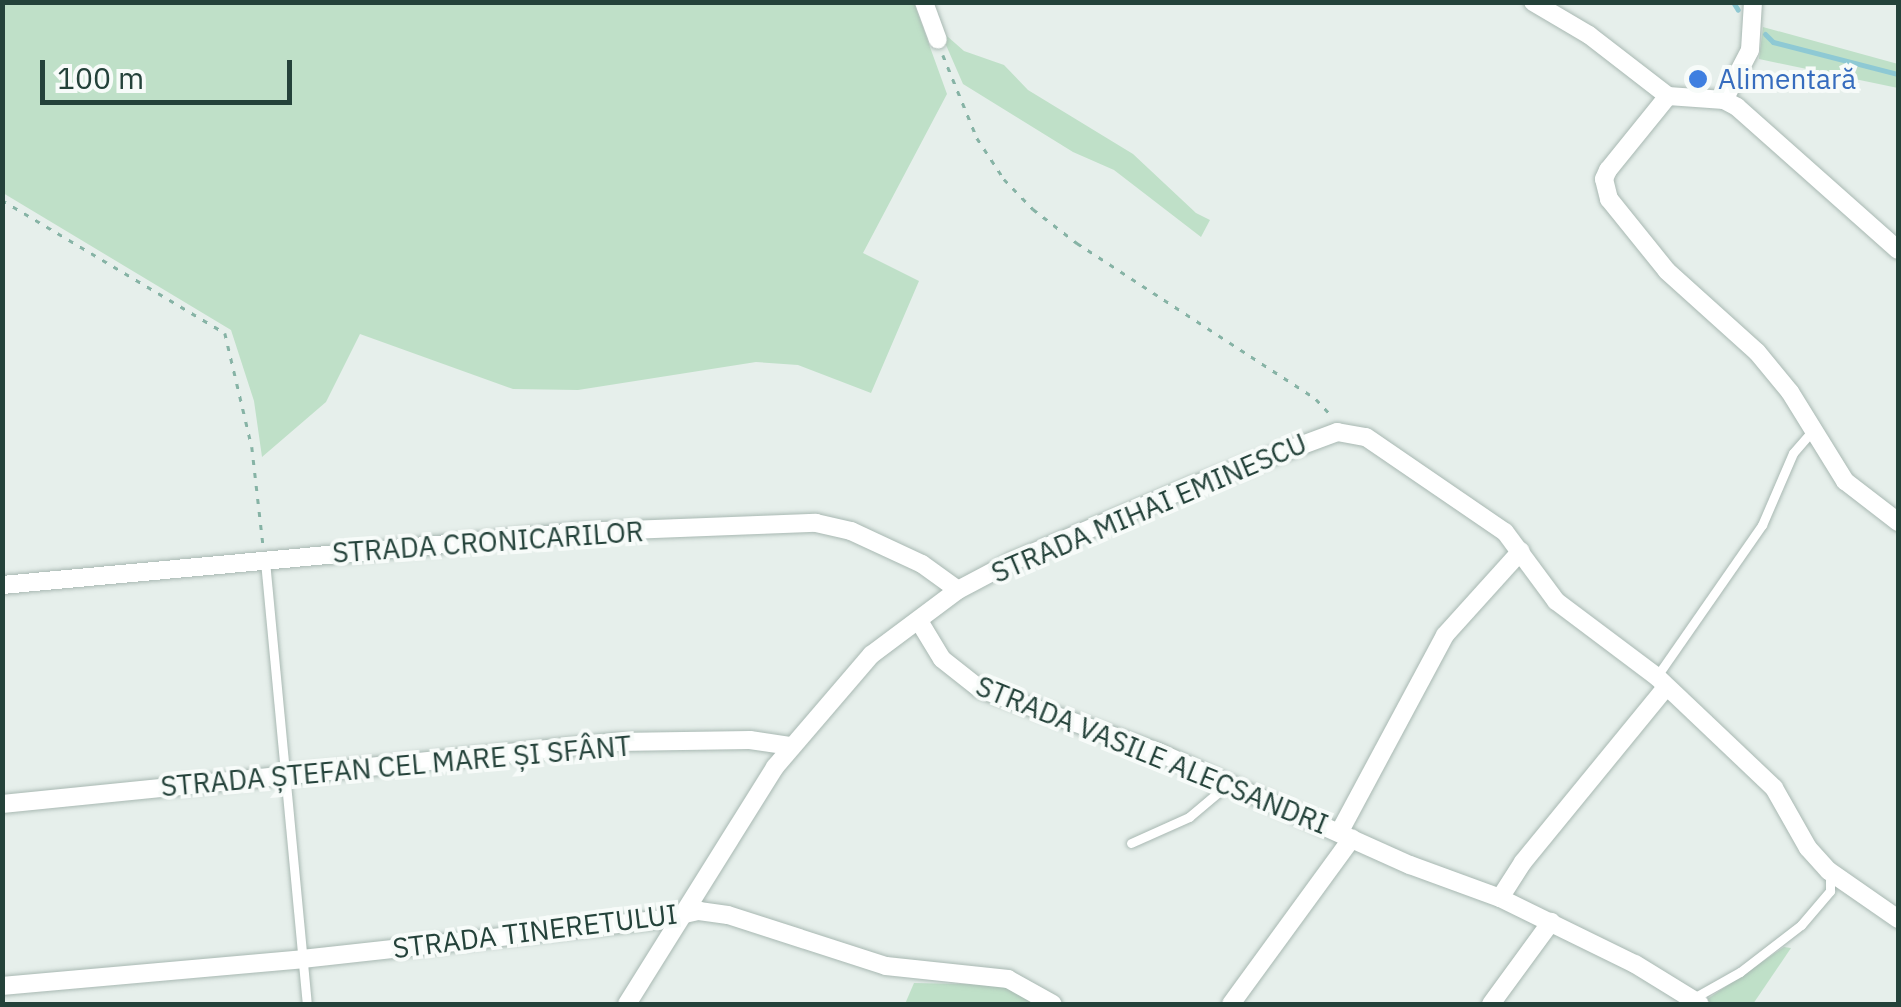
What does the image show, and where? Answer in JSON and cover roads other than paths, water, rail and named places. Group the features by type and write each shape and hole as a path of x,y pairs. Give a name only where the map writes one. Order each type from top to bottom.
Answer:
{"street":[{"path":"924,2 938,40"},
{"path":"1534,2 1589,35 1668,96 1724,100 1784,145 1898,250"},
{"path":"1724,100 1750,50 1752,2"},
{"path":"1668,96 1608,170 1604,179 1609,199 1667,271 1756,352 1790,392 1846,482 1898,522"},
{"name":"STRADA MIHAI EMINESCU","path":"627,1004 790,746 854,672 958,590 1046,546 1337,432 1366,437 1481,514 1521,551"},
{"name":"STRADA CRONICARILOR","path":"2,585 594,531 816,523 852,531 922,564 958,590"},
{"path":"1346,834 1444,635 1521,551 1556,601 1661,682 1774,788 1808,848 1829,871 1898,919"},
{"name":"STRADA VASILE ALECSANDRI","path":"919,620 942,659 980,689 1158,752 1500,898 1551,922 1693,1003"},
{"path":"1500,898 1523,862 1661,682"},
{"name":"STRADA ȘTEFAN CEL MARE ȘI SFÂNT","path":"2,804 617,742 750,740 790,746"},
{"name":"STRADA VASILE ALECSANDRI","path":"1230,1004 1346,834"},
{"name":"STRADA TINERETULUI","path":"2,986 302,959 686,913 728,915 886,966 1008,979 1053,1004"},
{"path":"1490,1004 1551,922"}],"lane":[{"path":"1661,682 1762,525 1792,453 1812,430"},
{"path":"264,561 307,1004"},
{"path":"1131,843 1189,816 1228,785"},
{"path":"1693,1003 1801,925 1830,891 1829,871"}],"waterway":[{"path":"1733,2 1738,10"},
{"path":"1765,34 1773,42 1898,74"}],"place":[{"name":"Alimentară","path":"1698,79"}]}
